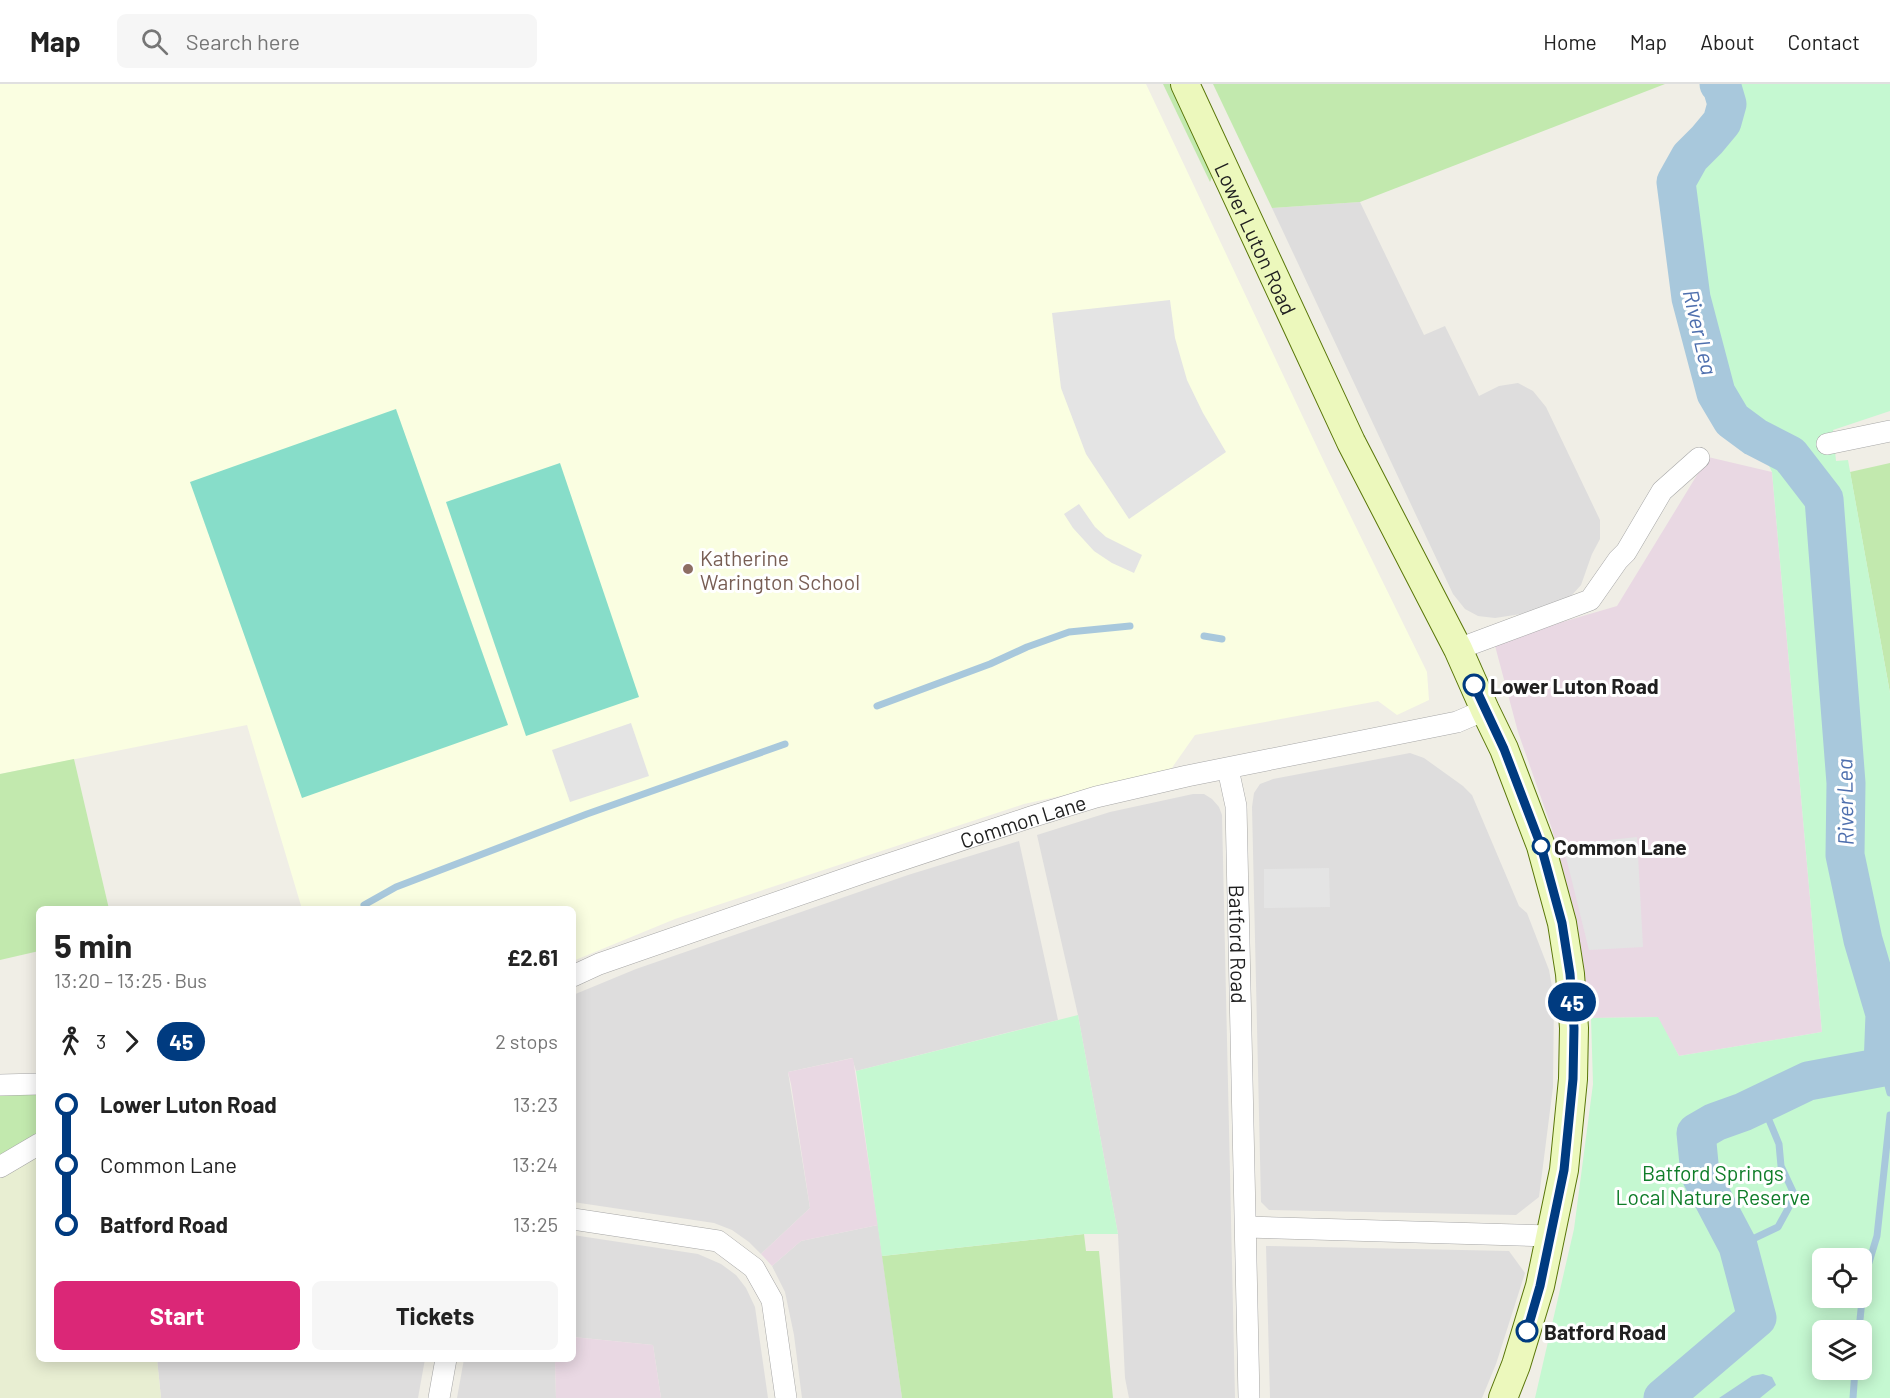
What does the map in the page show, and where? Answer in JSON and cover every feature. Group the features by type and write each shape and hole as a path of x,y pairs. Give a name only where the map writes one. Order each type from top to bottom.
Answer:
{"main road":[{"name":"Lower Luton Road","path":"1185,84 1351,442 1458,649 1504,749 1541,846 1562,923 1570,974 1574,1028 1573,1079 1564,1170 1532,1315 1503,1398"}],"street":[{"path":"1827,444 1890,431"},
{"path":"1458,649 1590,600 1626,552 1662,490 1699,458"},
{"name":"Common Lane","path":"576,975 621,956 1096,797 1456,722 1485,710"},
{"name":"Batford Road","path":"1228,769 1236,806 1249,1398"},
{"path":"0,1085 36,1084"},
{"path":"0,1167 36,1146"},
{"path":"576,1219 718,1241 754,1268 772,1300 786,1398"},
{"path":"1246,1227 1551,1236"},
{"path":"439,1398 445,1362"}],"shaded area":[{"name":"Katherine Warington School","path":"0,84 1146,84 1326,466 1427,672 1429,700 1397,715 1378,701 1195,735 1169,772 1024,804 675,919 576,960 576,906 301,906 247,725 0,774"},
{"path":"1360,202 1424,335 1445,326 1479,396 1499,386 1518,383 1533,391 1546,407 1600,520 1600,539 1581,585 1560,603 1521,614 1495,618 1478,616 1465,609 1453,594 1272,208"},
{"path":"1170,300 1175,338 1187,380 1226,452 1129,519 1086,454 1061,388 1052,313"},
{"path":"1708,457 1772,472 1822,1032 1679,1056 1657,1017 1591,1018 1581,951 1552,829 1518,732 1494,642 1617,606"},
{"path":"1079,504 1095,527 1106,537 1142,555 1134,573 1112,563 1094,551 1073,528 1064,514"},
{"path":"631,723 649,776 570,802 552,750"},
{"path":"1410,753 1424,758 1472,795 1519,906 1527,913 1549,970 1554,998 1553,1087 1539,1197 1516,1215 1269,1210 1261,1202 1252,807 1254,793 1260,784 1273,779"},
{"path":"1193,794 1204,794 1212,799 1222,815 1235,1398 1129,1398 1125,1378 1118,1234 1078,1015 1037,835 1110,812"},
{"path":"1637,837 1643,947 1589,950 1563,845"},
{"path":"1019,841 1058,1020 856,1071 852,1058 788,1072 810,1208 761,1254 732,1230 714,1223 576,1202 576,994 636,969 908,875"},
{"path":"1329,868 1330,907 1264,908 1264,869"},
{"path":"853,1058 878,1225 801,1241 772,1266 761,1254 810,1208 788,1072"},
{"path":"36,1156 36,1362 157,1362 161,1398 0,1398 0,1177"},
{"path":"878,1225 902,1398 802,1398 794,1335 785,1292 772,1266 801,1241"},
{"path":"576,1235 698,1254 721,1264 736,1275 746,1288 755,1307 768,1398 661,1398 653,1345 576,1337"},
{"path":"1266,1246 1509,1251 1525,1273 1496,1364 1482,1398 1270,1398"},
{"path":"576,1337 653,1345 661,1398 556,1398 555,1362 576,1362"},
{"path":"157,1362 424,1362 418,1398 161,1398"},
{"path":"463,1362 555,1362 556,1398 457,1398"}],"green space":[{"path":"1163,84 1173,84 1211,165 1210,182"},
{"path":"1213,84 1665,84 1360,202 1272,208"},
{"name":"Batford Springs Local Nature Reserve","path":"1719,84 1890,84 1890,411 1833,430 1836,461 1848,460 1890,693 1890,1398 1535,1398 1574,1229 1593,1084 1591,1018 1658,1017 1679,1056 1822,1032 1772,472 1755,437 1732,420 1716,393 1691,298 1676,182 1690,157 1722,122 1727,104"},
{"path":"396,409 508,725 302,798 190,482"},
{"path":"560,463 639,697 526,736 446,502"},
{"path":"1890,463 1890,693 1850,472"},
{"path":"74,759 108,906 36,906 36,952 0,960 0,774"},
{"path":"1078,1015 1118,1234 1084,1234 882,1256 856,1071"},
{"path":"36,1093 36,1138 0,1156 0,1094"},
{"path":"1084,1234 1086,1251 1099,1251 1113,1398 902,1398 882,1256"}],"water":[{"path":"1763,1374 1772,1377 1776,1385 1760,1398 1719,1398 1752,1376"}],"waterway":[{"name":"River Lea","path":"1663,1398 1757,1318 1738,1246 1700,1174 1696,1133 1715,1122 1743,1112 1808,1081 1883,1067 1885,1014 1863,940 1845,855 1846,783 1824,499 1790,455 1755,437 1732,420 1716,393 1691,298 1676,182 1690,157 1722,122 1727,104 1719,84"},
{"path":"877,706 1069,632 1130,626"},
{"path":"1204,636 1222,639"},
{"path":"364,905 396,887 587,814 785,744"},
{"path":"1883,1067 1890,1093"},
{"path":"1738,1246 1778,1227 1795,1196 1781,1166 1779,1144 1769,1120 1765,1100"},
{"path":"1860,1320 1864,1279 1877,1236 1890,1115"},
{"path":"1853,1398 1854,1380"}],"bus line":[{"name":"45","path":"1474,685 1504,749 1541,846 1562,923 1570,974 1574,1028 1573,1079 1564,1170 1540,1286 1527,1331"}],"place":[{"name":"Katherine Warington School","path":"688,569"},
{"name":"Lower Luton Road","path":"1474,685"},
{"name":"Common Lane","path":"1541,846"},
{"name":"Batford Road","path":"1527,1331"}]}
